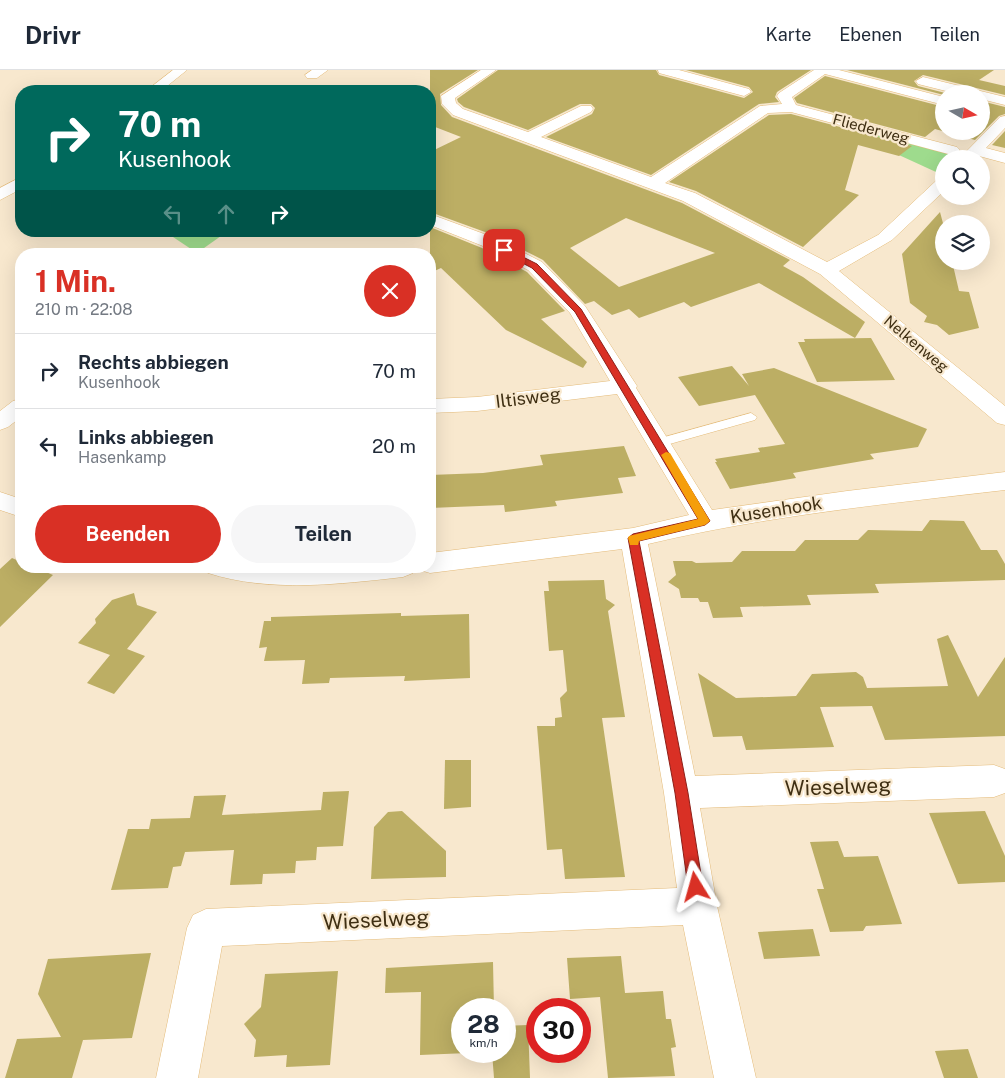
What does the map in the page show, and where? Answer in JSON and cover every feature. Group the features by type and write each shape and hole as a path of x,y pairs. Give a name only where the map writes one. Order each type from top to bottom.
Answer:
{"street":[{"name":"Nelkenweg","path":"490,70 448,96 448,104 458,112 688,197 827,270 1005,418"},
{"path":"664,70 744,92"},
{"path":"652,184 765,109 791,108 784,96 823,70 935,99"},
{"path":"162,85 182,71"},
{"path":"908,77 940,85"},
{"path":"990,97 1005,101"},
{"name":"Fliederweg","path":"791,108 952,150"},
{"path":"528,138 586,109"},
{"path":"975,150 1005,118 990,113"},
{"path":"990,156 1005,158"},
{"path":"0,195 15,186"},
{"path":"827,270 883,238 935,190"},
{"path":"436,221 489,242 535,266 578,310 626,386 705,521"},
{"name":"Iltisweg","path":"436,406 477,404 626,386"},
{"path":"0,422 15,411"},
{"name":"Kusenhook","path":"436,562 633,538 705,521 847,500 1005,481"},
{"path":"0,501 15,506"},
{"path":"633,538 682,793 698,906 735,1078"},
{"path":"276,573 312,575 332,573"},
{"name":"Wieselweg","path":"682,793 994,781"},
{"name":"Wieselweg","path":"177,1078 206,928 698,906"}],"lane":[{"path":"659,443 752,418"}],"green space":[{"path":"876,130 952,150 935,150 935,172 864,139"},
{"path":"173,237 220,237 204,248 190,248"}],"building":[{"path":"430,70 478,70 440,94 441,105 452,117 682,203 790,260 783,266 803,277 865,322 855,338 759,283 691,307 684,302 639,318 629,309 612,315 594,301 585,304 543,260 496,236 436,214 436,149 461,137 436,127 436,85 430,85","holes":["626,218 715,253 619,287 570,248"]},
{"path":"498,70 656,70 659,75 744,98 753,92 749,87 686,70 811,70 777,92 775,97 779,102 759,104 651,175 546,137 592,114 595,108 591,104 580,104 528,130 464,107 458,102 457,99"},
{"path":"847,70 994,70 979,80 1005,86 1005,95 990,91 990,85 964,85 923,75 914,81 918,86 935,90 935,93"},
{"path":"825,76 935,105 935,129 925,137 797,103 794,98"},
{"path":"990,103 1005,107 1005,114 999,116 990,125"},
{"path":"791,114 912,146 899,156 858,145 845,190 859,195 803,247 696,191 669,182 769,115"},
{"path":"1005,131 1005,148 992,145"},
{"path":"935,218 935,270 954,270 959,291 969,292 979,328 949,335 937,325 924,322 927,316 910,303 902,254"},
{"path":"436,229 482,248 527,272 565,311 541,319 587,362 583,368 506,330 441,268 436,270 436,248 430,248 430,237 436,237"},
{"path":"871,338 895,380 817,382 798,342 805,342 804,339"},
{"path":"732,366 749,386 742,374 774,368 927,429 918,447 870,454 874,459 793,473 796,478 730,489 715,459 760,452 758,448 785,444 755,395 699,406 678,377"},
{"path":"624,446 636,476 618,478 623,493 555,501 557,506 505,512 504,505 436,508 436,475 483,473 543,465 540,455"},
{"path":"930,520 964,521 981,550 997,550 1005,564 1005,580 875,584 879,593 807,595 811,605 740,607 743,617 713,618 708,602 700,602 698,598 681,598 679,589 668,582 676,575 673,561 692,561 696,563 732,562 742,551 795,551 805,540 858,540 868,530 922,531"},
{"path":"12,558 15,559 15,573 48,573 53,575 0,627 0,569"},
{"path":"604,580 606,599 615,605 608,611 625,717 602,718 625,877 565,879 562,849 547,850 537,726 555,726 555,718 562,717 560,698 567,691 563,650 549,651 544,591 549,591 548,581"},
{"path":"134,593 137,605 157,612 127,649 145,656 114,694 87,683 110,655 78,643 96,623 95,619 112,600"},
{"path":"401,613 401,616 469,614 470,678 404,681 405,676 330,678 329,683 302,684 305,660 264,661 267,647 259,648 264,621 271,621 271,617"},
{"path":"948,635 978,697 1005,657 1005,736 885,740 872,706 820,707 834,747 746,750 742,736 713,737 698,673 736,698 796,696 812,674 856,672 863,677 867,688 948,686 937,639"},
{"path":"445,760 471,760 471,807 444,809"},
{"path":"349,791 343,846 317,847 316,860 296,861 295,873 263,874 262,884 230,885 234,850 185,852 181,866 173,867 168,888 111,890 128,829 149,829 151,819 190,818 194,796 226,795 222,815 321,810 323,792"},
{"path":"402,811 446,851 446,877 371,879 374,827 388,812"},
{"path":"985,811 1005,856 1005,882 958,884 929,813"},
{"path":"838,841 844,857 878,856 902,924 866,926 863,931 830,932 817,889 824,889 810,842"},
{"path":"813,929 820,956 764,959 758,932"},
{"path":"151,953 132,1038 83,1040 72,1078 5,1078 17,1039 61,1037 38,994 48,959"},
{"path":"621,956 625,993 663,991 666,1019 671,1019 676,1047 671,1048 675,1076 608,1078 600,997 570,998 567,958"},
{"path":"493,962 494,998 451,998 451,1054 420,1055 421,992 385,993 386,968"},
{"path":"338,971 330,1065 286,1067 287,1055 254,1057 256,1040 244,1024 261,1007 265,974"},
{"path":"526,1025 526,1063 529,1063 530,1078 494,1078 493,1063 516,1063 516,1026"},
{"path":"968,1049 978,1078 944,1078 935,1051"}],"slow traffic":[{"path":"634,542 633,538 705,521 666,455"}],"route":[{"path":"504,250 535,266 578,310 626,386 705,521 633,538 682,793 696,887"}]}
